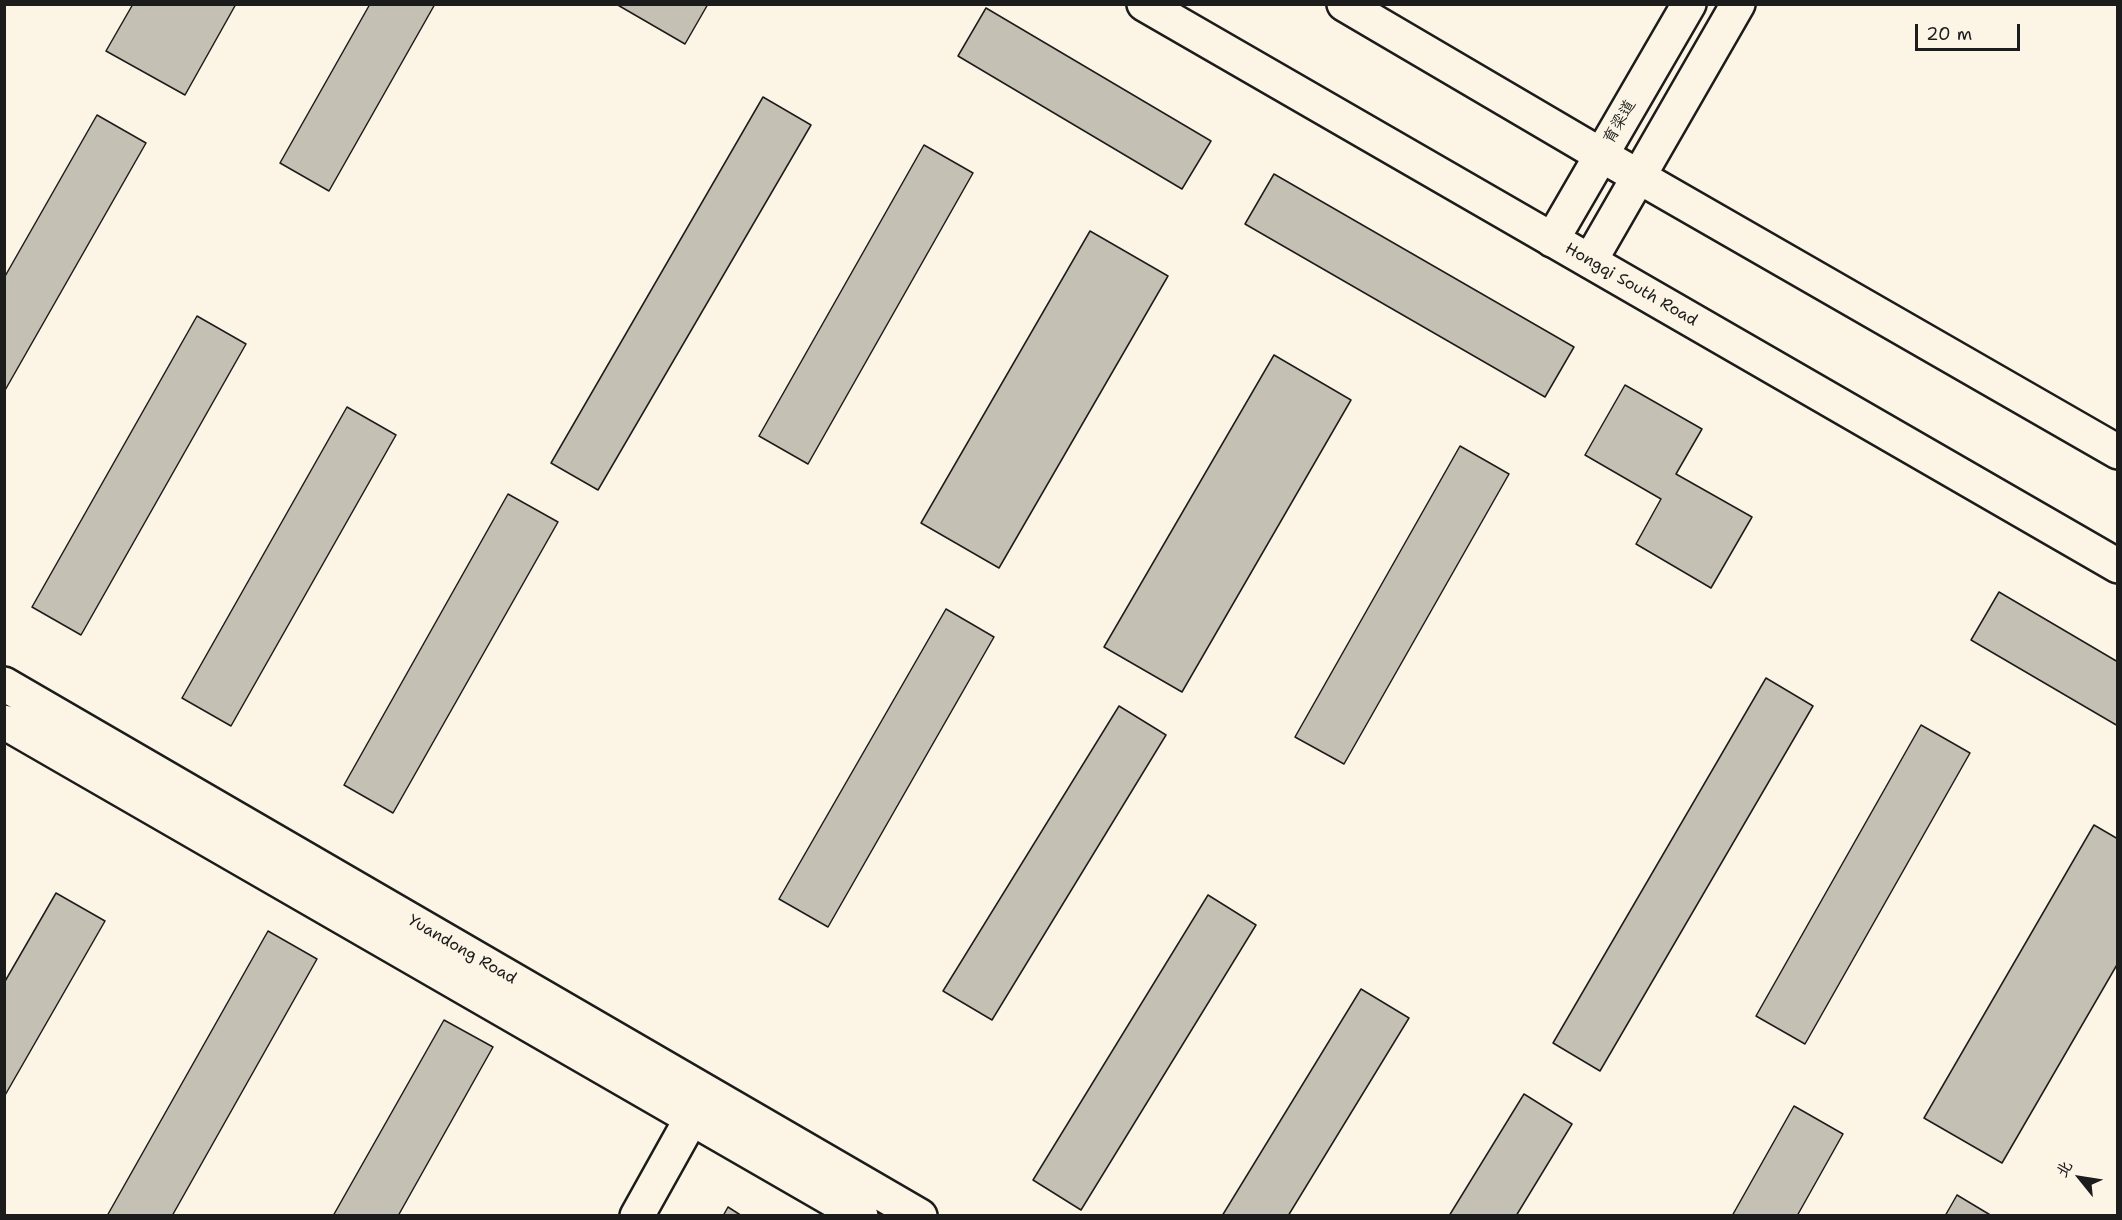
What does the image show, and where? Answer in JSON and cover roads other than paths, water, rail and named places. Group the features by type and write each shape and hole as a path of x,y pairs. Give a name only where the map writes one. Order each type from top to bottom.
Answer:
{"street":[{"name":"Hongqi South Road","path":"1144,4 2118,566"},
{"path":"1344,4 1639,177 2118,452"},
{"name":"育梁道","path":"1552,240 1689,4"},
{"path":"1590,261 1738,4"},
{"name":"Yuandong Road","path":"4,684 698,1105 861,1215"},
{"name":"Yuandong Road","path":"4,722 698,1105 920,1215"},
{"path":"637,1215 698,1105"}]}
